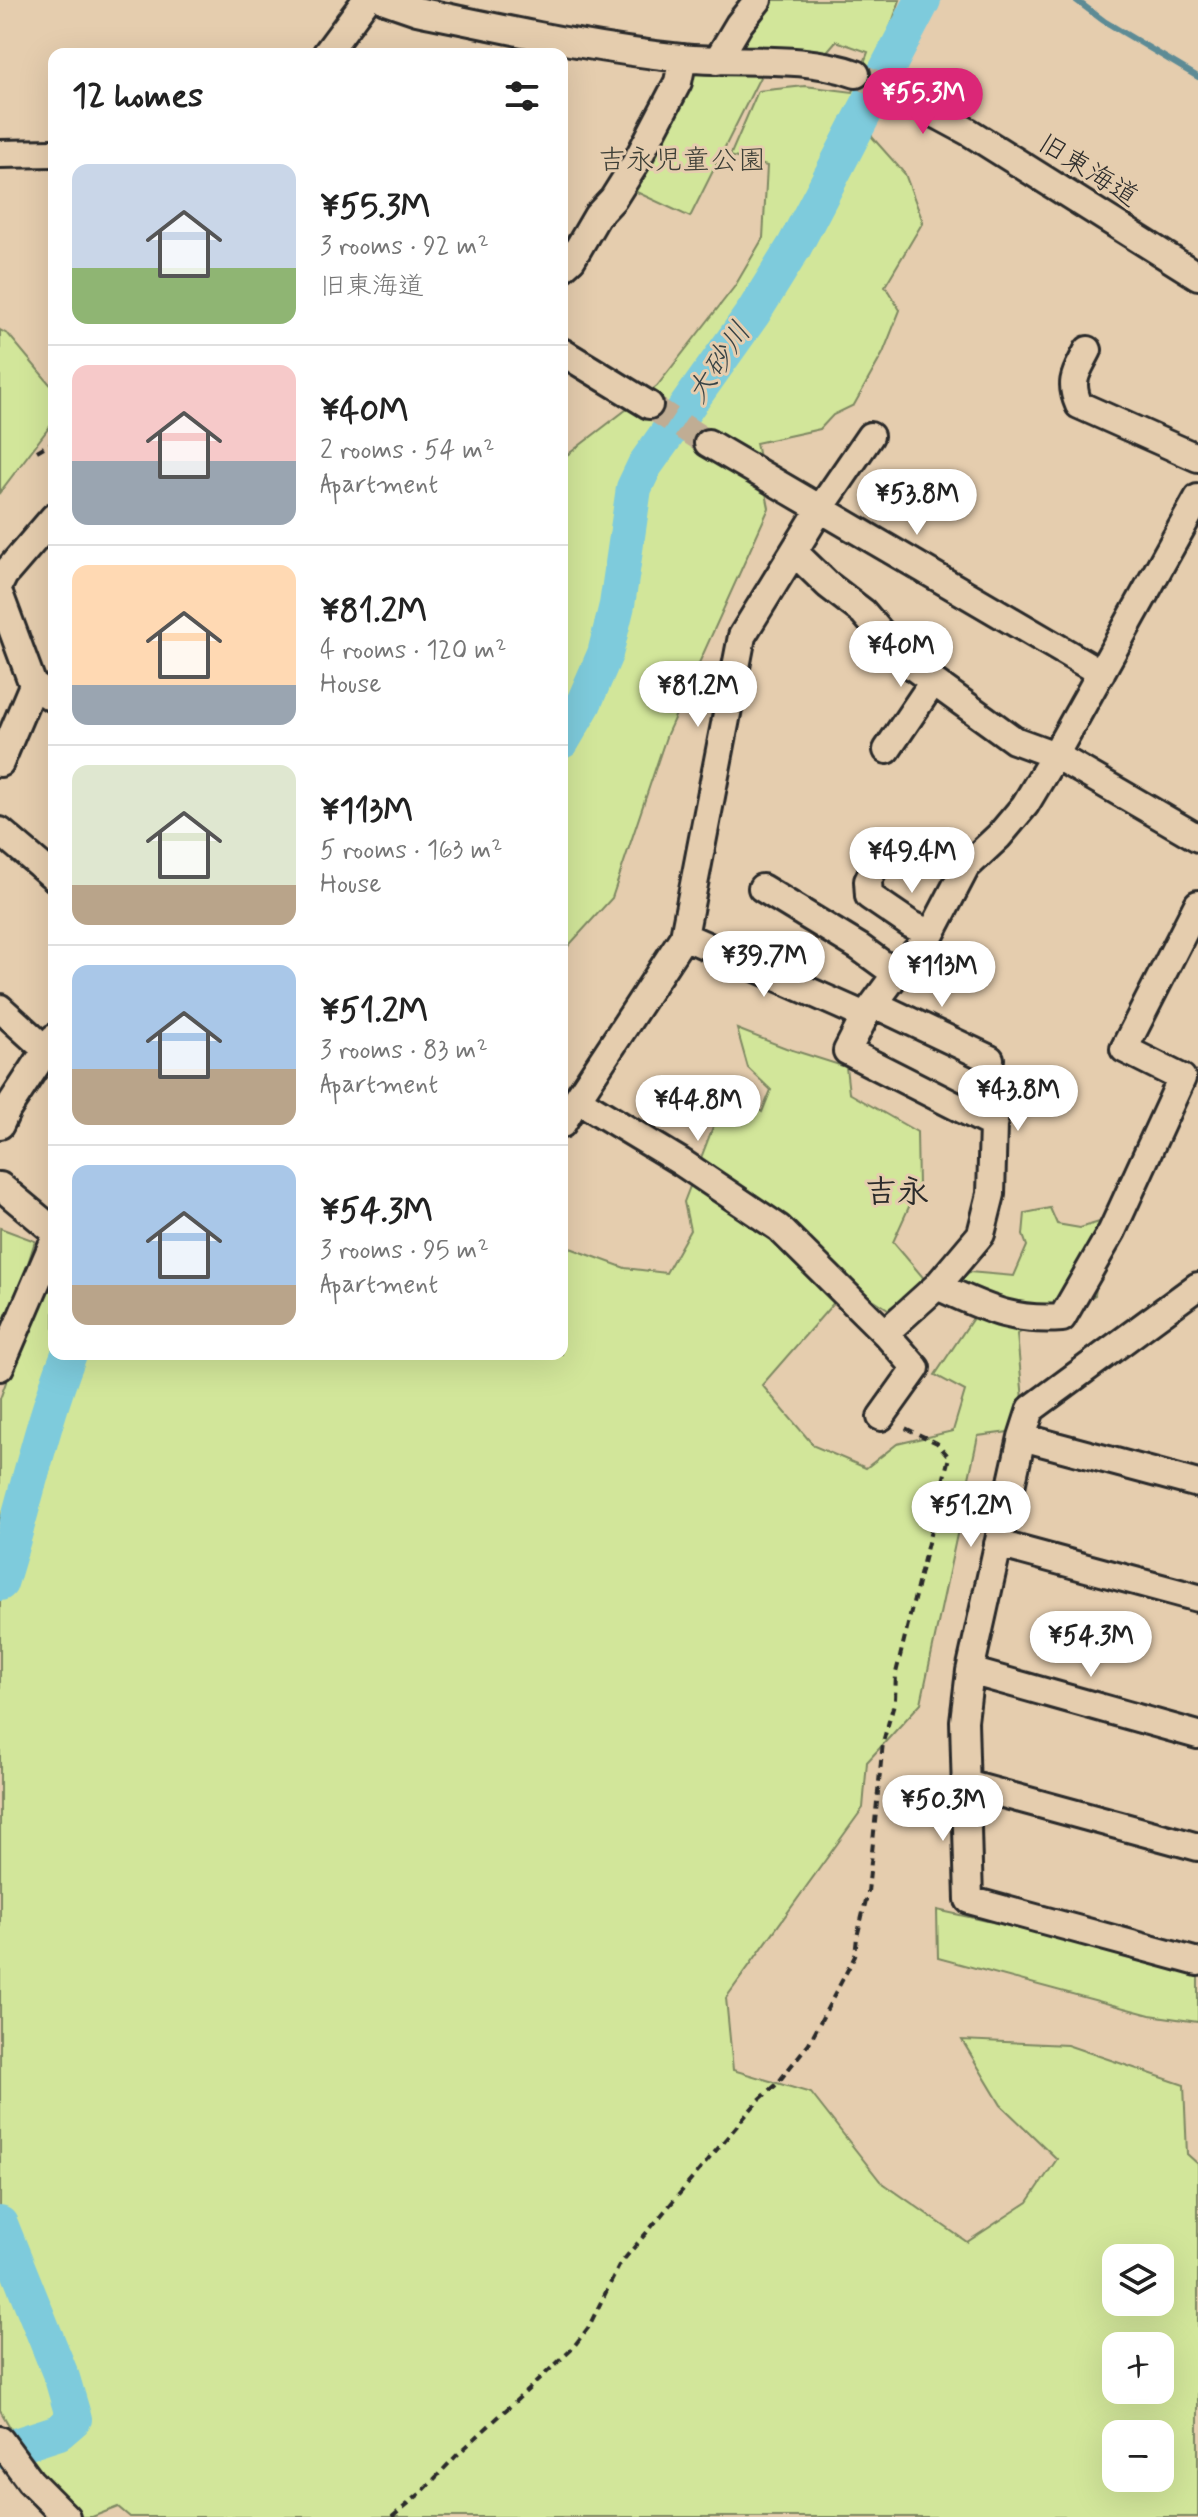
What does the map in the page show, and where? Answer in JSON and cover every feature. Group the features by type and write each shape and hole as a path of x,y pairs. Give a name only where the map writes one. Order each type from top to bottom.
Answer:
{"street":[{"path":"330,48 366,0"},
{"path":"385,0 417,11 623,51 717,61 833,65 856,74"},
{"path":"717,61 758,0"},
{"path":"568,263 635,164 678,82 683,58"},
{"name":"旧東海道","path":"902,96 969,132 1198,276"},
{"path":"0,154 48,153"},
{"path":"1088,350 1075,377 1073,391 1079,405 1198,458"},
{"path":"568,356 649,405"},
{"path":"568,1114 684,936 742,636 820,509 870,436"},
{"path":"708,443 1101,673"},
{"path":"993,1125 847,1051 869,1010 931,934 966,867 999,836 1025,805 1198,498"},
{"path":"0,583 48,526"},
{"path":"794,552 828,585 863,612 905,661 1014,740 1055,755 1198,838"},
{"path":"0,596 43,692 0,763"},
{"path":"887,750 933,682"},
{"path":"0,831 48,872"},
{"path":"878,860 868,881 869,896 910,924 931,934"},
{"path":"762,888 859,947 896,974"},
{"path":"937,1286 1002,1314 1034,1320 1062,1318 1112,1231 1182,1078 1124,1049 1198,904"},
{"path":"684,936 990,1059"},
{"path":"0,1008 48,1043"},
{"path":"0,1125 48,1047"},
{"path":"885,1333 937,1286 981,1234 991,1194 993,1125 1002,1083"},
{"path":"577,1099 681,1162 779,1228 885,1333 916,1368 881,1417"},
{"path":"0,1186 48,1226"},
{"path":"0,1367 48,1255"},
{"path":"1198,1286 1031,1409 1022,1437 970,1671 964,1721 969,1900 1198,1962"},
{"path":"1022,1437 1198,1484"},
{"path":"998,1544 1198,1598"},
{"path":"970,1671 1198,1735"},
{"path":"966,1784 1198,1847"},
{"path":"0,2440 30,2481 66,2517"}],"path":[{"path":"37,451 48,445"},
{"path":"392,2517 571,2350 588,2328 620,2264 809,2043 855,1956 868,1892 883,1742 895,1700 896,1673 949,1457 937,1443 881,1417"}],"green space":[{"path":"768,0 900,0 868,90 872,137 905,174 923,222 885,286 900,310 883,353 854,405 833,415 820,429 756,443 769,508 667,734 612,898 568,946 568,454 657,386 735,286 763,238 767,166 730,156 758,91 805,86 853,92 868,52 836,41 817,63 736,47"},
{"name":"吉永児童公園","path":"689,74 761,75 690,217 630,189"},
{"path":"0,330 9,335 48,382 48,429 0,492"},
{"path":"737,1029 846,1067 849,1093 917,1132 918,1187 893,1242 927,1282 888,1309 850,1284 762,1385 814,1446 866,1468 897,1444 953,1431 965,1391 935,1375 975,1315 952,1284 969,1272 1014,1276 1027,1246 1023,1235 1025,1213 1050,1208 1057,1224 1080,1228 1106,1220 1095,1295 1017,1334 1023,1400 1016,1431 978,1436 921,1703 867,1762 863,1808 726,1998 733,2070 811,2093 880,2181 967,2242 1028,2202 1057,2159 1001,2105 962,2040 1067,2045 1184,2085 1187,2154 1198,2164 1198,2517 130,2517 118,2507 92,2517 82,2517 28,2458 0,2410 0,1399 48,1286 48,1360 568,1360 568,1247 625,1268 666,1273 690,1230 684,1202 716,1119 732,1091 762,1112 771,1090 748,1068"},
{"path":"0,1228 35,1241 6,1334 0,1344"},
{"path":"937,1910 1198,1967 1198,2022 1150,2015 938,1958"}],"waterway":[{"name":"大砂川","path":"568,731 605,654 617,605 634,488 645,465 753,313 794,247 923,0"},
{"path":"1076,0 1104,21 1198,77"},
{"name":"大砂川","path":"0,1583 49,1410 67,1360"},
{"name":"大砂川","path":"0,2224 62,2378 74,2419 59,2432 0,2451"}],"tunnel":[{"path":"856,74 902,96"},
{"path":"649,405 708,443"}],"district":[{"name":"吉永","path":"897,1191"}]}
